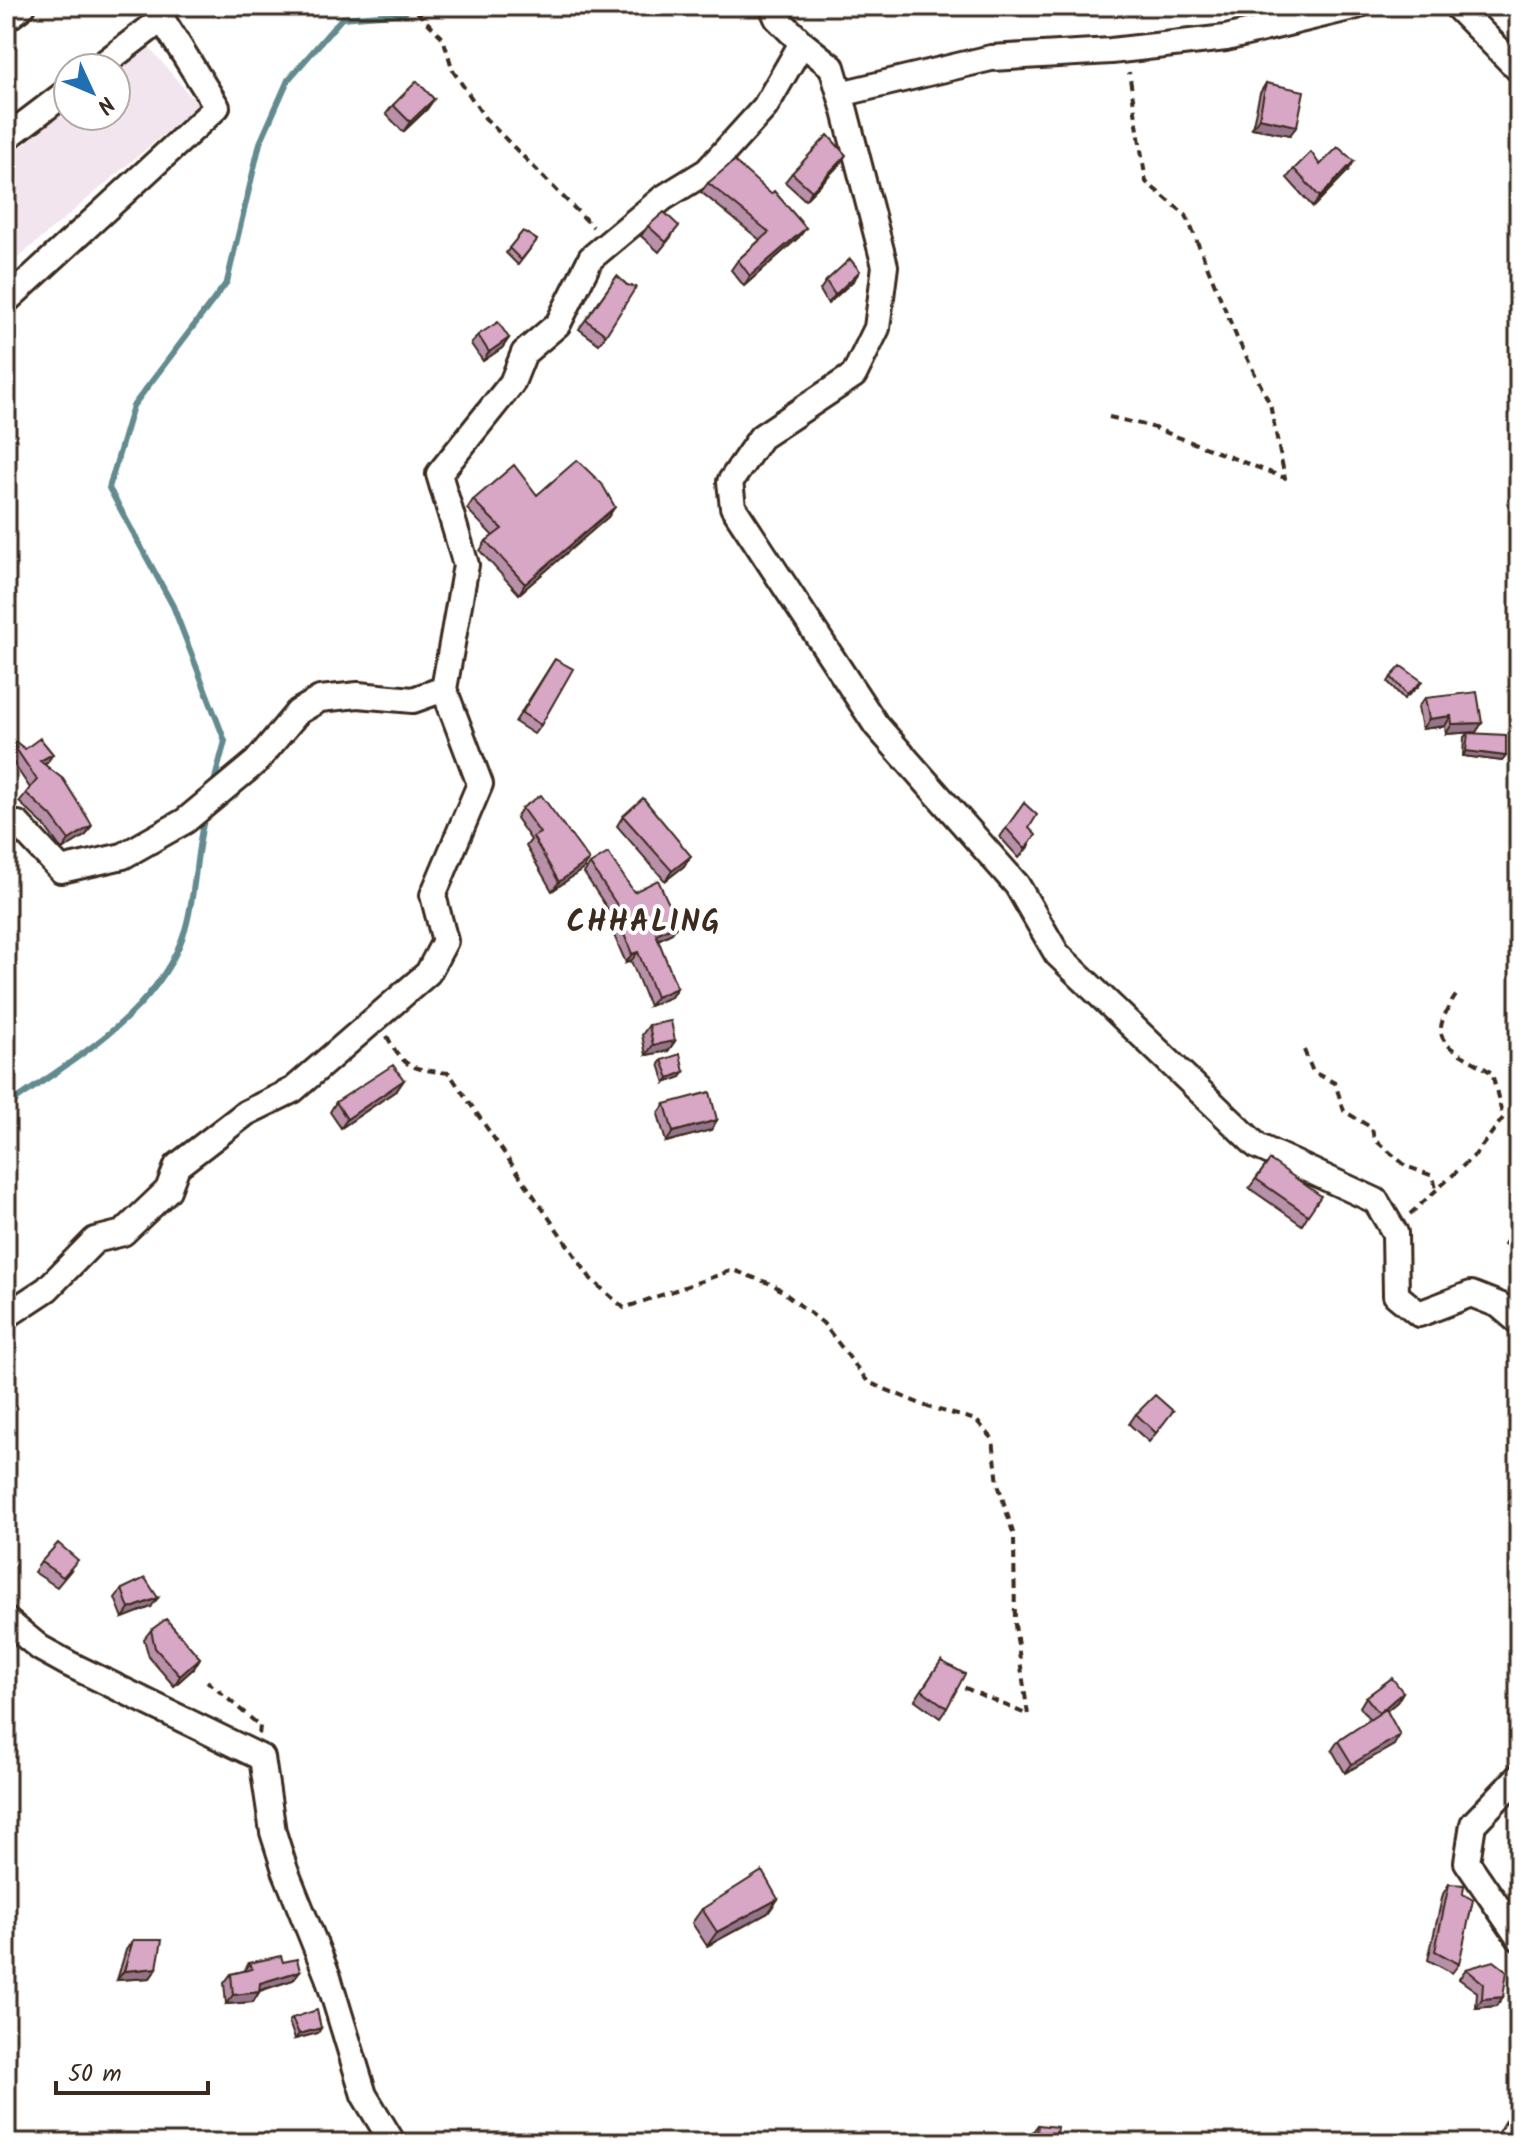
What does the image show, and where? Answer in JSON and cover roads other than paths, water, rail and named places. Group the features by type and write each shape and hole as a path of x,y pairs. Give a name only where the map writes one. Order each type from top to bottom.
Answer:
{"street":[{"path":"6,19 23,6"},
{"path":"772,6 777,18 832,67 885,266 877,328 854,375 761,437 730,482 733,507 876,725 1017,885 1057,954 1257,1146 1376,1201 1395,1233 1396,1295 1419,1314 1471,1294 1499,1305 1519,1322"},
{"path":"840,94 991,58 1123,50 1226,38 1357,6"},
{"path":"1456,6 1519,70"},
{"path":"6,301 217,107 162,13 117,52"},
{"path":"6,1316 47,1289 95,1240 123,1233 168,1190 177,1166 246,1113 293,1090 428,973 445,941 433,895 480,784 444,689 466,565 439,474 512,383 524,353 558,324 591,258 663,198 707,171 765,107 802,43"},
{"path":"6,138 52,103"},
{"path":"6,824 18,824 61,870 123,856 185,821 223,792 256,762 298,712 320,699 358,695 413,700 444,689"},
{"path":"6,1620 40,1648 69,1664 262,1758 273,1832 285,1870 328,1977 364,2095 393,2143"},
{"path":"1519,1776 1473,1824 1467,1862 1519,1938"},
{"path":"1508,2143 1519,2124"}],"waterway":[{"path":"213,786 225,741 173,606 109,488 133,406 227,282 260,143 288,80 342,18 405,13 408,6"},
{"path":"6,1107 110,1032 134,1010 173,960 185,930 205,816"}],"district":[{"name":"CHHALING","path":"644,923"}]}
